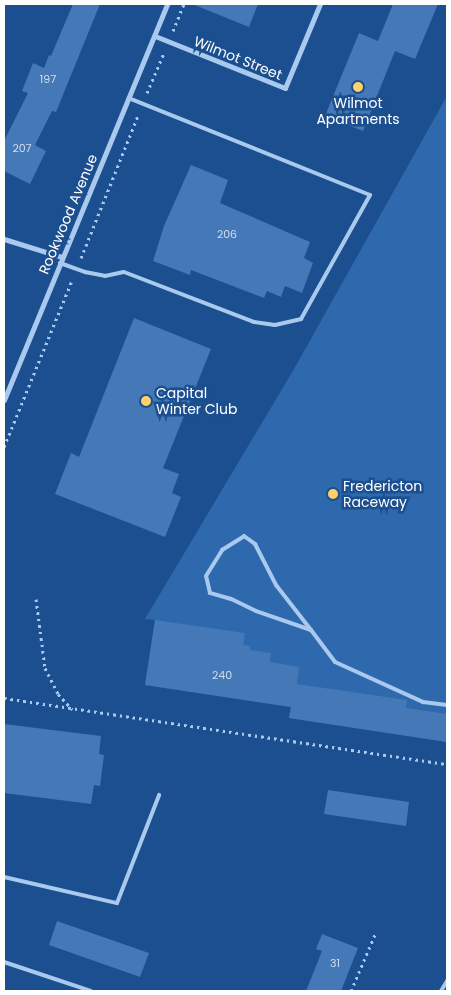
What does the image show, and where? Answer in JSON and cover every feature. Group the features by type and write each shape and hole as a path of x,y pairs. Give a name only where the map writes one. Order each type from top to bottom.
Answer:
{"street":[{"name":"Rookwood Avenue","path":"4,400 167,4"},
{"name":"Wilmot Street","path":"154,36 285,88 320,4"},
{"path":"4,239 61,260"}],"lane":[{"path":"61,260 85,272 105,276 124,272 254,322 275,325 301,319 370,195 129,98"},
{"path":"311,630 210,593 206,576 222,550 244,536 255,544 276,585 311,630 335,662 423,702 447,705"},
{"path":"4,877 117,904 159,795"},
{"path":"4,962 91,991"},
{"path":"441,991 447,980"}],"path":[{"path":"178,18 184,4"},
{"path":"36,599 45,668 58,694 73,709"},
{"path":"4,698 447,764"},
{"path":"351,991 376,932"}],"shaded area":[{"name":"Fredericton Raceway","path":"447,96 447,742 289,718 291,707 145,685 155,620 145,619 294,369"}],"building":[{"path":"73,4 100,4 56,112 52,111 35,145 46,151 30,184 4,171 4,141 28,93 22,91 33,63 44,68"},
{"path":"192,4 258,4 249,27"},
{"name":"Wilmot Apartments","path":"393,4 438,4 415,59 395,51 363,131 325,116 359,33 378,41"},
{"path":"191,165 228,180 220,203 310,242 304,258 313,263 302,293 285,286 281,297 267,291 264,298 191,270 190,275 153,261 164,226"},
{"name":"Capital Winter Club","path":"134,318 211,349 163,468 179,474 172,493 181,497 165,537 55,494 71,453 79,457"},
{"path":"155,620 245,633 243,645 250,646 250,650 271,653 270,662 299,667 297,684 407,700 406,708 447,714 447,742 289,718 291,707 145,685"},
{"path":"4,724 101,736 99,754 104,755 100,786 94,785 91,804 4,793"},
{"path":"328,790 409,802 406,826 324,814"},
{"path":"57,921 149,953 140,977 49,945"},
{"path":"322,934 358,948 341,991 306,991 322,951 316,949"}],"place":[{"name":"Wilmot Apartments","path":"358,87"},
{"name":"Capital Winter Club","path":"146,401"},
{"name":"Fredericton Raceway","path":"333,494"}]}
